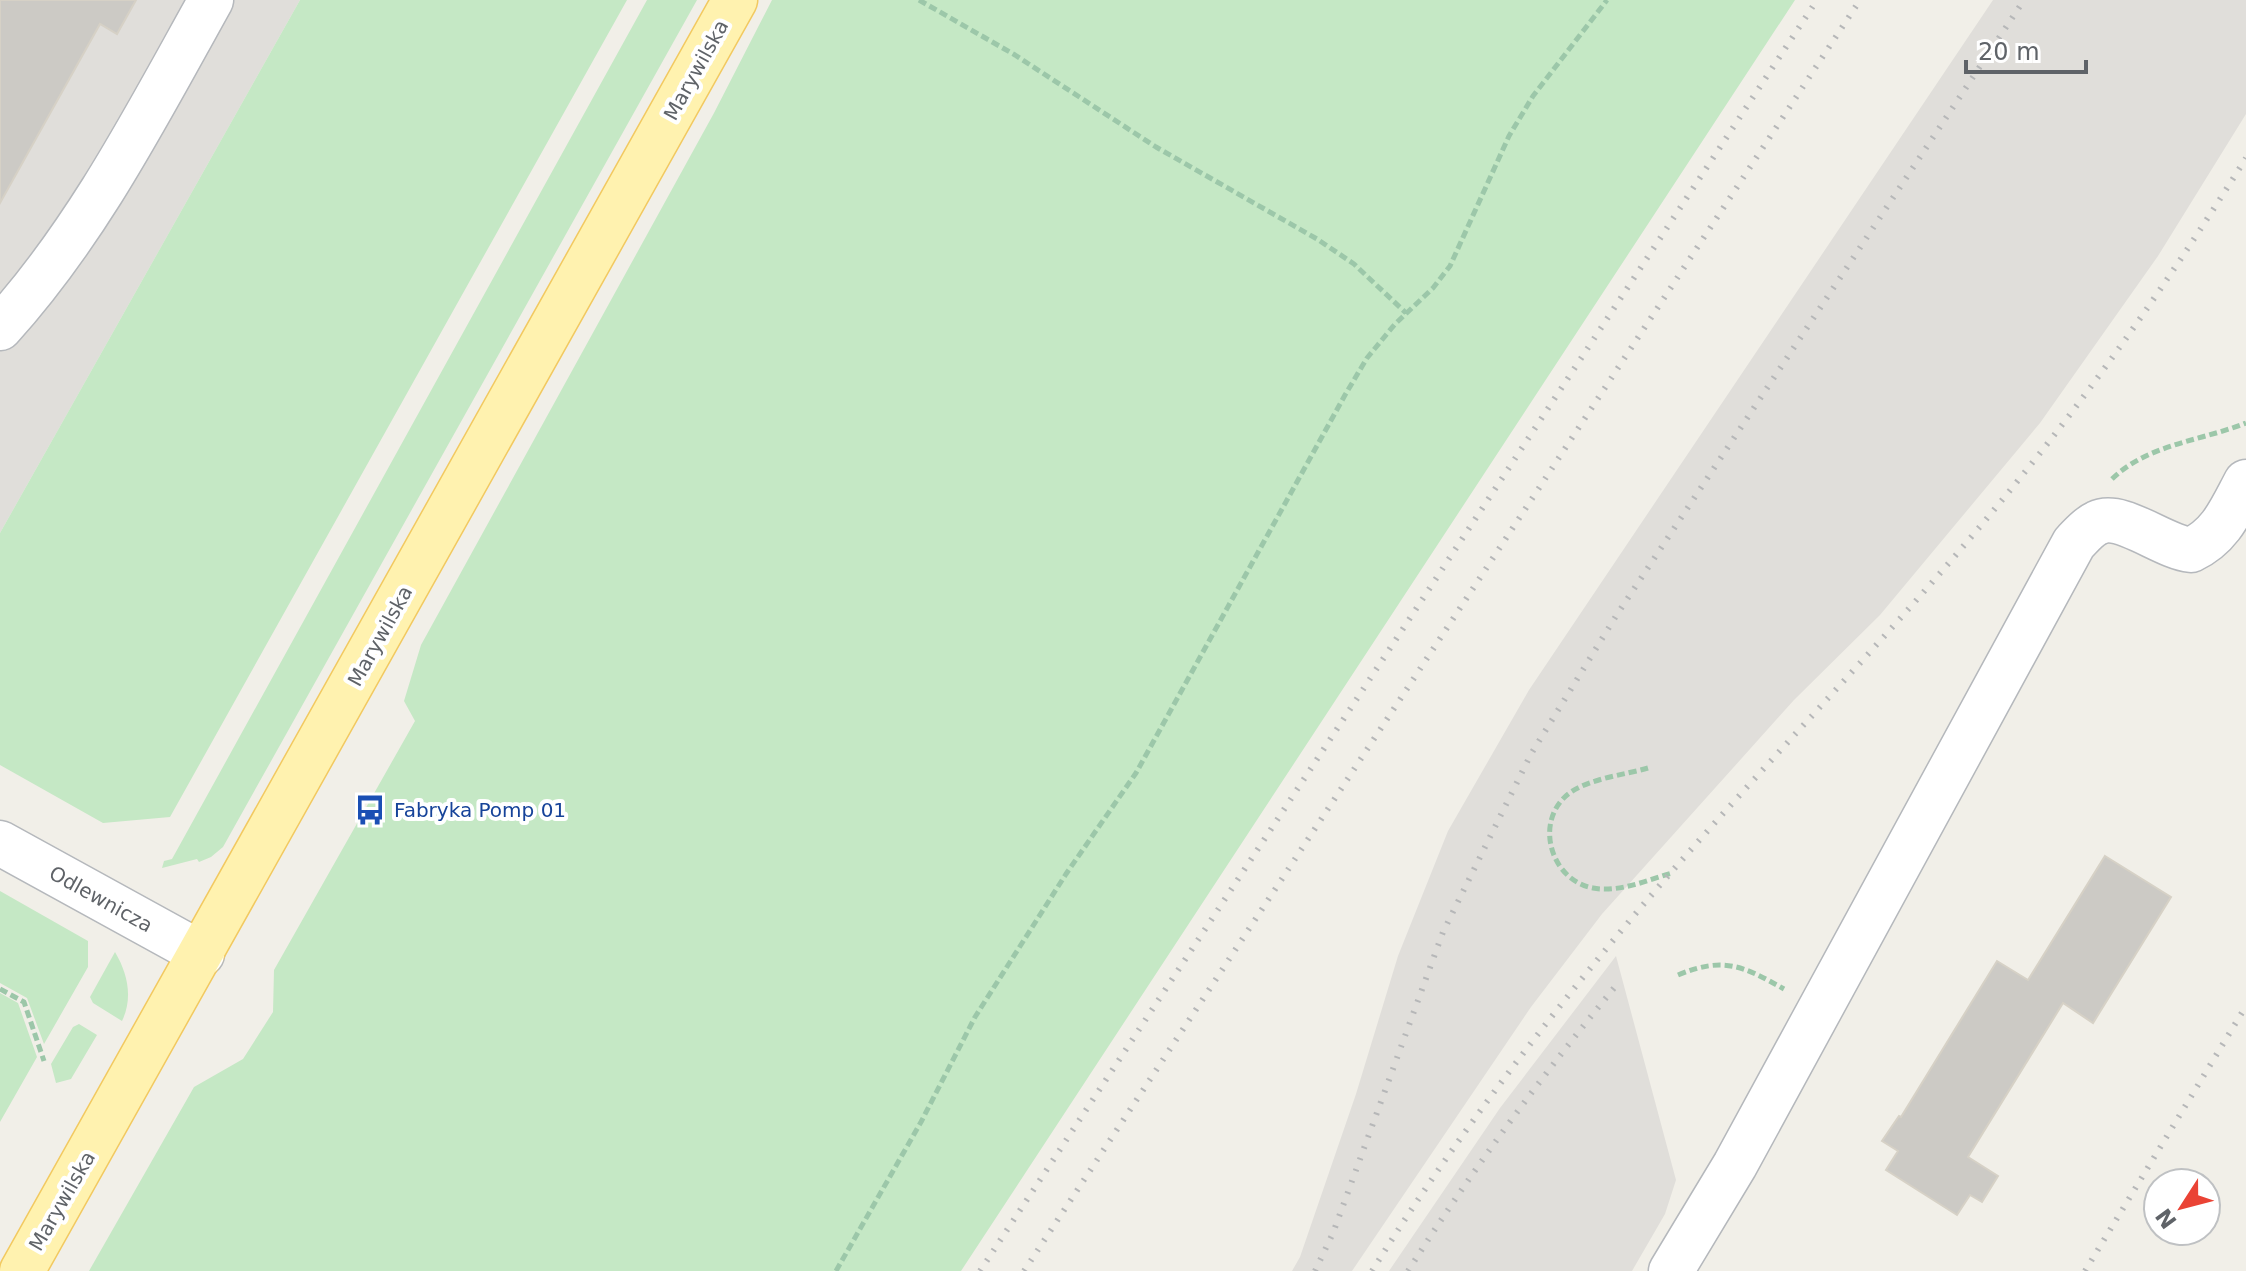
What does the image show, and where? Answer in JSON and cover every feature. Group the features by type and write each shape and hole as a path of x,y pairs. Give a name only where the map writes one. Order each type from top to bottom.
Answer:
{"main road":[{"name":"Marywilska","path":"22,1271 735,0"}],"street":[{"path":"0,328 23,303 103,191 211,0"},
{"path":"1671,1271 1735,1165 2074,543 2100,521 2126,523 2165,544 2191,550 2206,543 2221,529 2246,482"},
{"name":"Odlewnicza","path":"0,843 202,954"}],"path":[{"path":"919,0 1015,55 1156,147 1317,239 1354,264 1406,313"},
{"path":"836,1271 921,1122 975,1017 1066,874 1136,773 1367,358 1450,266 1517,123 1533,96 1607,0"},
{"path":"2100,521 2103,494 2115,476 2126,468 2168,447 2246,423"},
{"path":"1648,768 1570,792 1551,823 1551,848 1562,870 1571,879 1594,888 1619,887 1672,873"},
{"path":"1678,975 1718,963 1740,966 1820,1008"},
{"path":"0,989 24,1002 44,1061"}],"shaded area":[{"path":"0,0 300,0 0,533"},
{"path":"1993,0 2246,0 2246,114 2158,256 2040,423 1880,615 1794,700 1602,914 1531,1007 1352,1271 1292,1271 1300,1257 1356,1094 1398,956 1448,831 1529,690"},
{"path":"1616,956 1676,1180 1665,1214 1632,1271 1389,1271 1500,1108"}],"green space":[{"path":"300,0 627,0 170,817 103,823 0,765 0,533"},
{"path":"647,0 697,0 223,847 199,862 197,859 162,868 164,861 172,859"},
{"path":"772,0 1795,0 961,1271 89,1271 194,1087 243,1059 273,1012 274,970 415,721 404,701 421,645 714,113"},
{"path":"0,891 88,941 88,967 44,1044 27,998 0,983"},
{"path":"115,952 128,986 122,1021 93,1003 90,997"},
{"path":"0,993 18,1003 37,1057 0,1122"},
{"path":"79,1024 97,1035 71,1079 56,1083 51,1064 73,1027"}],"building":[{"path":"0,0 136,0 117,34 100,24 0,203"},
{"path":"2105,856 2171,897 2093,1023 2063,1003 1968,1157 1998,1176 1982,1202 1970,1195 1957,1215 1886,1170 1898,1151 1882,1141 1901,1117 1997,961 2028,980"}],"railway":[{"path":"980,1271 1817,0"},
{"path":"1024,1271 1860,0"},
{"path":"1315,1271 1333,1233 1443,932 1531,754 1616,616 2024,0"},
{"path":"1372,1271 1482,1109 1602,954 1705,834 1970,539 2051,439 2138,321 2246,158"},
{"path":"1408,1271 1509,1123 1619,982"},
{"path":"2085,1271 2246,1006"}],"place":[{"name":"Fabryka Pomp 01","path":"370,810"}]}
